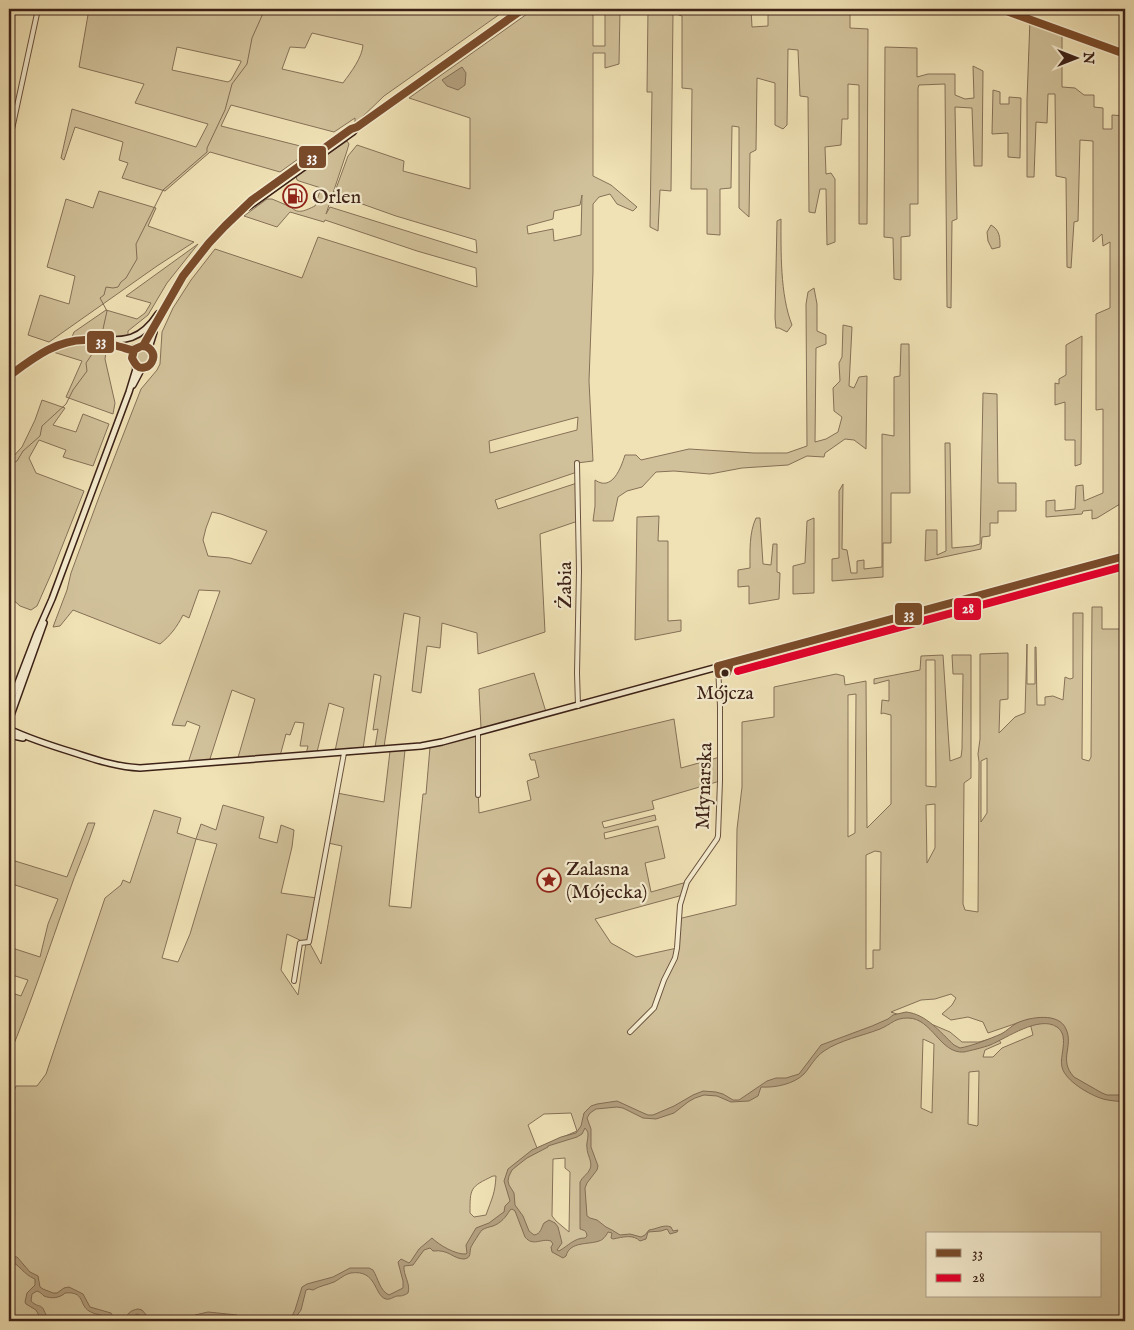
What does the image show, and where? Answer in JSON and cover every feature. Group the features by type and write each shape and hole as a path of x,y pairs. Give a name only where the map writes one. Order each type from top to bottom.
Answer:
{"street":[{"path":"9,143 38,9"},
{"path":"143,346 183,276 199,255 252,200 523,9"},
{"path":"1001,9 1125,54"},
{"path":"9,376 53,347 75,341 123,340 139,334 148,328 166,305"},
{"path":"149,348 158,321"},
{"path":"100,341 133,352"},
{"path":"9,721 129,392 136,369 132,360 133,352 138,347 149,348 153,354 153,361 149,366 142,368 135,365"},
{"path":"129,392 142,368"},
{"name":"Żabia","path":"577,463 579,571 578,706"},
{"path":"9,729 31,739 110,765 125,768 421,746 578,706 718,666 1125,556"},
{"path":"9,706 52,599"},
{"name":"Młynarska","path":"630,1032 654,1008 664,980 675,958 680,905 687,882 718,836 720,706 718,666"},
{"path":"478,732 478,795"},
{"path":"9,735 31,739"},
{"path":"294,981 300,943 308,942 344,753"}],"shaded area":[{"path":"89,9 507,9 384,96 355,124 355,118 334,132 231,105 221,126 312,149 280,172 210,152 165,191 122,178 128,163 119,160 123,142 75,127 64,160 61,158 72,109 196,147 208,124 135,103 144,84 79,67","holes":["312,33 363,45 353,70 343,83 282,69 290,47 305,48","177,47 241,61 241,62 228,82 172,70"]},
{"path":"534,9 583,9 583,11 593,15 593,46 605,46 605,9 620,9 619,64 605,68 605,53 593,53 593,176 611,185 637,207 633,211 617,204 610,194 599,197 593,204 593,272 589,381 593,461 577,463 577,472 495,500 498,509 577,483 578,521 540,534 545,632 478,654 477,633 442,623 440,648 427,646 421,693 412,691 420,617 404,613 384,747 375,747 378,729 373,730 381,676 374,674 363,749 335,751 344,708 329,703 317,752 306,754 308,746 300,746 304,723 295,722 290,735 286,734 280,756 237,761 255,699 232,690 209,762 188,763 200,726 187,721 185,726 172,725 220,591 199,590 189,618 183,615 173,631 160,644 73,610 60,626 53,627 99,497 141,389 160,364 162,332 173,308 191,280 215,249 302,278 318,237 477,287 476,268 417,251 325,220 324,222 290,212 277,227 244,216 267,199 272,199 296,211 315,206 321,188 299,181 296,176 347,141 349,144 326,214 330,207 477,253 476,240 396,216 334,194 348,156 357,145 404,161 403,171 470,189 470,118 409,98","holes":["582,195 581,235 554,241 553,229 528,234 527,226 553,219 554,211 580,205","578,417 577,430 490,453 489,441","212,512 267,531 251,564 230,558 208,556 203,540"]},
{"path":"648,9 751,9 752,27 768,26 768,9 850,9 850,28 868,29 867,224 859,224 859,85 848,84 848,119 842,119 841,145 825,147 826,174 831,173 835,179 835,242 827,245 826,189 820,189 815,213 809,212 808,97 800,96 798,50 788,49 787,125 783,129 775,125 775,83 757,78 756,150 750,153 749,217 739,208 739,127 732,126 731,188 720,189 720,235 707,234 707,189 691,189 692,89 682,88 682,16 673,13 671,191 660,190 658,231 650,227 652,92 647,92"},
{"path":"1030,19 1062,31 1062,87 1075,88 1084,95 1094,95 1094,107 1103,108 1103,129 1112,129 1112,115 1125,116 1125,501 1097,518 1092,519 1092,510 1083,511 1082,514 1046,517 1046,501 1055,500 1055,511 1075,509 1076,486 1083,485 1084,501 1103,493 1103,409 1096,410 1096,314 1110,308 1110,242 1103,246 1102,234 1093,242 1093,141 1080,140 1078,221 1074,222 1071,268 1067,267 1066,178 1056,176 1055,94 1048,94 1047,123 1036,122 1034,177 1027,177"},
{"path":"885,47 917,48 917,77 928,74 955,74 955,95 965,99 974,98 973,66 983,71 982,166 974,166 972,108 955,107 957,219 952,221 951,308 947,307 945,84 919,85 918,88 918,204 910,204 910,236 901,237 901,280 894,279 893,238 884,237"},
{"path":"462,67 466,73 465,85 458,90 447,86 442,80"},
{"path":"993,90 1000,92 1000,104 1009,104 1009,97 1021,98 1020,158 1008,157 1008,133 992,134"},
{"path":"99,191 156,208 148,226 194,242 49,342 28,335 40,295 69,304 75,276 47,267 66,199 93,208"},
{"path":"781,219 783,287 792,325 787,332 776,328 775,318 777,221"},
{"path":"991,225 998,232 1000,240 1000,247 992,249 988,241 987,232"},
{"path":"198,244 167,283 148,315 128,331 128,337 106,339 72,337 74,332 106,310 137,319 145,313 151,303 126,296"},
{"path":"814,288 817,304 817,331 826,335 826,344 816,348 815,442 826,439 838,432 842,417 834,411 833,388 840,381 839,363 842,357 843,325 852,327 849,386 854,388 859,377 867,376 866,449 854,440 845,439 825,453 824,457 807,456 788,465 742,468 710,474 674,471 656,472 642,487 627,491 618,497 613,521 593,521 595,480 601,483 611,481 618,472 625,455 636,455 641,460 689,449 787,453 807,446 806,304 808,292"},
{"path":"1082,336 1081,464 1075,466 1075,440 1065,440 1065,402 1055,405 1055,383 1059,384 1059,379 1066,375 1066,345"},
{"path":"78,342 107,346 105,359 115,403 113,414 66,397 82,361 50,351"},
{"path":"901,344 909,344 910,493 891,493 891,543 883,543 883,577 832,581 832,559 839,558 839,491 843,484 842,549 847,550 851,573 857,573 857,561 864,560 864,569 882,567 882,434 894,436 894,377 900,376"},
{"path":"143,348 149,351 152,357 149,363 143,366 137,363 134,357 137,351"},
{"path":"983,393 997,394 998,483 1016,483 1016,511 998,511 998,523 990,523 990,536 982,537 981,549 925,561 926,530 937,530 937,555 946,551 945,443 950,443 952,548 980,544"},
{"path":"42,400 65,408 53,425 76,432 83,414 109,424 93,466 63,457 66,450 39,440 29,458 36,473 84,491 37,606 31,610 20,606 9,596 9,461 22,447"},
{"path":"659,516 658,541 668,541 668,621 681,620 681,631 635,640 637,517"},
{"path":"756,518 760,518 763,564 771,565 773,544 777,544 777,572 780,573 779,599 749,604 749,586 738,587 738,570 750,568 751,536"},
{"path":"814,518 814,593 793,594 793,566 805,563 807,521"},
{"path":"1092,607 1102,607 1102,629 1121,629 1121,745 1125,746 1125,1321 9,1321 9,1103 16,1086 37,1086 46,1074 105,898 121,885 123,880 130,883 154,810 181,818 177,833 196,839 201,824 216,830 223,805 264,817 259,838 277,843 281,825 294,830 281,893 317,898 309,942 321,964 342,846 328,843 337,793 384,802 390,751 405,750 389,906 411,908 423,794 426,794 430,747 476,735 479,813 531,800 527,781 539,777 535,760 531,760 529,754 674,719 681,768 720,757 720,781 652,801 654,809 602,822 604,828 655,815 656,820 604,833 605,839 658,826 665,858 645,863 651,892 687,882 683,895 595,919 611,943 636,957 677,948 678,919 736,905 737,829 742,787 742,722 774,717 774,687 836,674 844,676 845,685 866,681 867,828 891,804 891,715 881,714 882,700 889,701 889,680 874,684 874,679 920,670 921,656 943,655 950,761 961,757 962,749 963,674 953,674 952,655 971,655 971,778 964,783 963,904 965,910 978,912 980,654 1008,653 1008,699 1000,700 999,733 1015,717 1025,713 1027,644 1027,684 1035,684 1036,647 1037,705 1045,705 1045,697 1053,696 1063,700 1065,677 1073,678 1073,613 1083,613 1082,759 1089,761 1091,757","holes":["926,660 935,660 936,787 926,786","856,694 855,833 848,837 848,695","987,758 987,813 981,822 981,761","935,804 935,848 927,863 926,805","196,839 217,844 190,934 178,962 162,958","875,851 881,852 880,950 873,950 873,968 866,969 866,855","287,934 306,943 298,995 281,970","951,994 956,998 952,1005 942,1014 951,1020 968,1017 983,1022 988,1033 1029,1019 1033,1035 1002,1048 993,1057 983,1057 985,1050 1001,1043 997,1037 979,1042 962,1042 950,1032 917,1018 891,1012 921,1000 935,999","923,1039 934,1044 932,1113 921,1108","979,1071 978,1125 968,1124 969,1072","571,1113 577,1131 537,1148 528,1125 544,1114","565,1158 565,1168 570,1172 569,1232 552,1216 553,1159","496,1176 494,1192 486,1215 474,1217 470,1213 470,1198 473,1189 480,1183"]},
{"path":"534,673 546,712 481,728 479,689"},
{"path":"88,823 95,823 9,1056 9,992 21,996 28,980 9,974 9,947 40,957 48,924 58,899 9,883 9,868 15,861 67,877"},
{"path":"906,1012 920,1016 960,1048 1001,1034 1023,1021 1044,1017 1057,1020 1066,1029 1068,1035 1067,1065 1069,1071 1074,1077 1102,1093 1107,1095 1125,1095 1125,1102 1098,1097 1079,1087 1068,1077 1064,1072 1061,1062 1063,1036 1057,1027 1050,1024 1032,1026 990,1045 964,1052 949,1048 924,1024 908,1018 899,1019 880,1029 830,1047 818,1056 800,1077 784,1085 761,1087 758,1096 749,1101 731,1102 717,1096 704,1095 688,1102 674,1113 656,1119 643,1118 617,1107 596,1109 590,1113 587,1118 591,1129 591,1147 598,1166 585,1188 587,1216 597,1220 620,1235 630,1234 641,1237 649,1230 666,1226 671,1227 673,1231 678,1230 677,1232 670,1234 667,1229 648,1232 646,1239 640,1241 631,1237 613,1239 611,1238 612,1233 608,1232 600,1240 571,1248 563,1258 552,1252 551,1247 553,1244 551,1241 534,1242 528,1240 525,1237 515,1211 512,1209 498,1223 482,1230 471,1247 467,1258 460,1259 443,1251 433,1251 430,1248 424,1250 413,1265 404,1266 409,1290 405,1295 386,1299 382,1297 374,1283 366,1275 351,1273 313,1290 306,1290 301,1310 293,1321 261,1321 286,1320 292,1316 295,1310 302,1287 333,1277 350,1268 369,1268 373,1270 381,1287 389,1295 403,1288 398,1262 401,1259 409,1263 419,1249 432,1238 448,1249 466,1254 466,1245 476,1228 489,1223 504,1212 505,1206 510,1201 504,1181 508,1169 532,1150 561,1137 576,1133 581,1126 584,1113 591,1106 617,1101 648,1115 653,1115 703,1091 716,1092 733,1100 739,1100 767,1081 799,1074 821,1045 872,1026 893,1015","holes":["585,1128 588,1134 587,1146 591,1166 580,1182 580,1229 585,1231 587,1236 574,1241 559,1251 557,1250 562,1243 558,1227 555,1223 549,1220 534,1235 529,1231 523,1216 515,1205 514,1193 508,1181 509,1176 512,1170 527,1158 548,1146 577,1137 582,1134"]},
{"path":"9,1256 17,1257 30,1272 38,1276 40,1287 43,1289 57,1293 69,1287 83,1294 90,1307 111,1313 116,1321 111,1321 107,1317 89,1311 76,1294 65,1293 55,1298 50,1298 37,1291 32,1294 31,1301 42,1307 47,1318 42,1321 36,1310 25,1302 27,1293 35,1285 35,1279 9,1260"},
{"path":"138,1309 142,1310 148,1317 165,1321 146,1321 137,1314 130,1321 125,1321 129,1313"},
{"path":"208,1312 237,1315 243,1321 223,1317 210,1317 186,1321 195,1315"}],"waterway":[{"path":"101,338 107,311 100,298 104,295 106,287 118,287 126,278 137,259 136,244 163,190 207,152 207,148 225,110 232,84 247,64 252,38 265,9"},
{"path":"9,478 11,477 11,464 17,461 23,451 40,436 42,426 66,404 73,390 87,371 86,363 99,344"}],"transit line":[{"name":"33","path":"143,346 183,276 209,243 252,200 523,9"},
{"name":"33","path":"1001,9 1125,54"},
{"name":"33","path":"9,376 55,346 87,340 108,343 131,350 145,346 153,354 150,365 143,368 137,366 132,358 134,350"},
{"name":"33","path":"730,663 727,673 719,674 718,666 1125,556"},
{"name":"28","path":"738,671 1125,566"}],"place":[{"name":"Orlen","path":"295,196"},
{"name":"Mójcza","path":"725,673"},
{"name":"Zalasna (Mójecka)","path":"549,880"}]}
